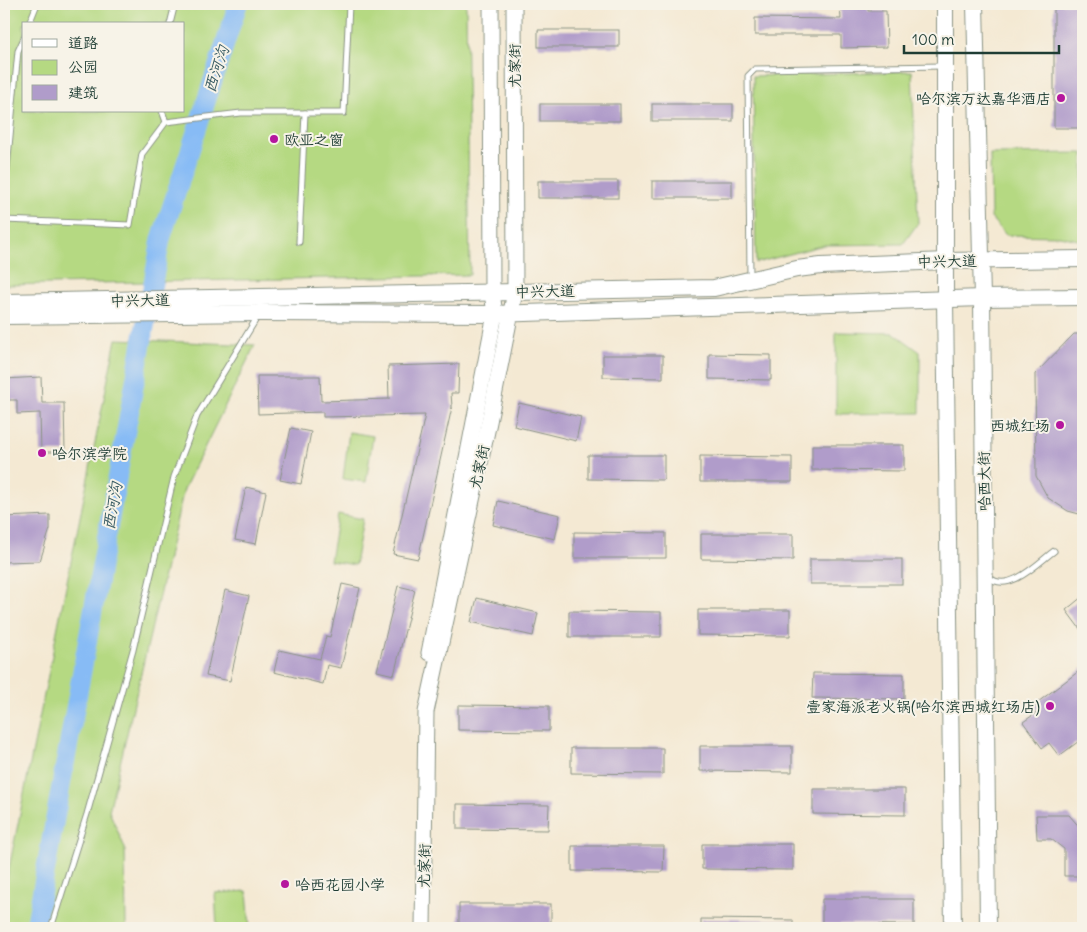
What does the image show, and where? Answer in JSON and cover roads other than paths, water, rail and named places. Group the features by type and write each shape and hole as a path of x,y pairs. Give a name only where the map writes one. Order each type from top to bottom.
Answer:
{"main road":[{"name":"尤家街","path":"423,928 426,712 489,422 503,314 492,293 491,4"},
{"name":"尤家街","path":"414,928 417,711 503,314 515,292 514,4"},
{"path":"946,4 945,300 952,928"},
{"name":"哈西大街","path":"975,4 982,298 988,928"},
{"name":"中兴大道","path":"4,302 78,308 176,307 515,292 714,288 813,267 946,261 1083,258"},
{"name":"中兴大道","path":"176,307 260,313 503,314 982,298 1083,297"},
{"name":"中兴大道","path":"4,316 78,308"}],"lane":[{"path":"30,22 37,4"},
{"path":"170,22 175,4"},
{"path":"4,220 130,225 142,154 166,122 240,113 344,113 350,4"},
{"path":"4,200 18,52 22,43"},
{"path":"750,280 748,76 755,69 946,66"},
{"path":"162,112 166,122"},
{"path":"299,242 305,113"},
{"path":"51,928 87,814 133,650 174,477 197,416 260,313"},
{"path":"985,570 993,580 1012,582 1054,550"}],"waterway":[{"name":"西河沟","path":"35,928 161,239 238,4"}],"place":[{"name":"哈尔滨万达嘉华酒店","path":"1061,98"},
{"name":"欧亚之窗","path":"274,139"},
{"name":"西城红场","path":"1060,425"},
{"name":"哈尔滨学院","path":"42,453"},
{"name":"壹家海派老火锅(哈尔滨西城红场店)","path":"1050,706"},
{"name":"哈西花园小学","path":"285,884"}]}
